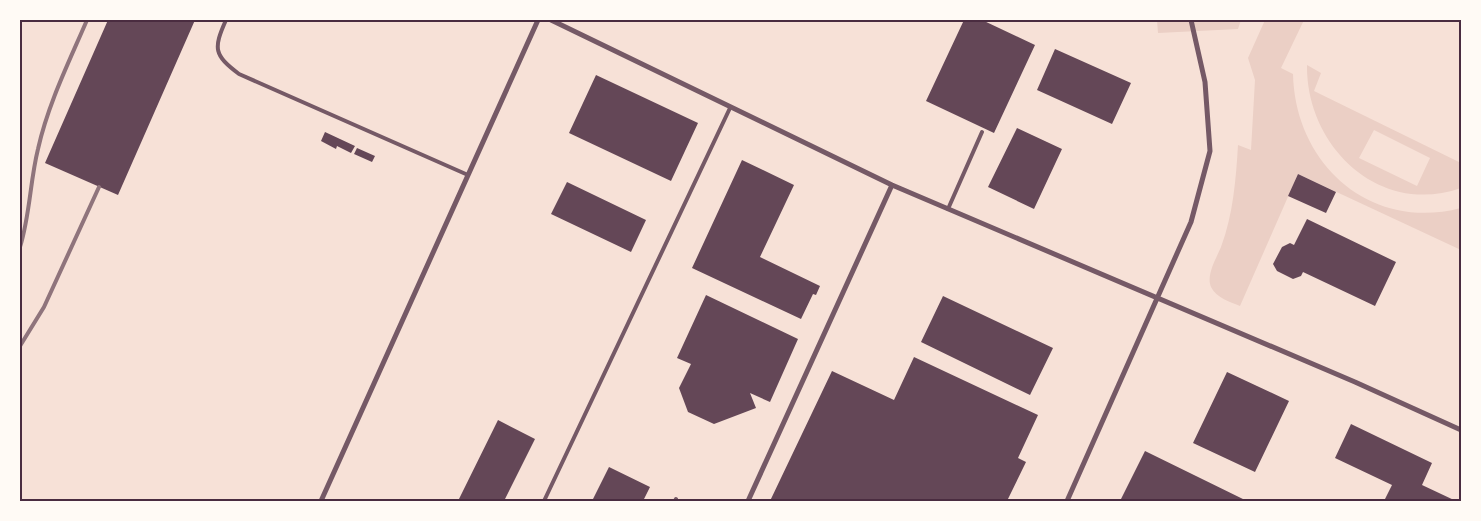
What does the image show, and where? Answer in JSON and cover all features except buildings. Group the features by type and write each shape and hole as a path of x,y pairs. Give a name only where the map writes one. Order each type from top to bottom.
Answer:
{"street":[{"path":"322,501 538,20"},
{"path":"551,20 892,185 1354,382 1461,430"},
{"path":"1067,501 1191,222 1210,151 1205,82 1192,20"},
{"path":"748,501 892,185"}],"lane":[{"path":"226,20 219,36 217,51 225,64 239,74 468,174"},
{"path":"544,501 730,108"},
{"path":"948,209 982,132"}],"shaded area":[{"path":"1157,20 1241,20 1238,29 1158,33"},
{"path":"1265,20 1304,20 1281,68 1293,74 1297,107 1307,136 1323,162 1344,184 1368,200 1397,210 1428,213 1461,208 1461,250 1298,174 1240,306 1224,299 1213,291 1210,277 1225,235 1231,210 1238,145 1251,150 1255,80 1248,58"},
{"path":"1307,65 1321,73 1314,91 1461,163 1461,188 1431,194 1402,192 1376,183 1353,168 1334,147 1319,122 1310,95","holes":["1374,130 1430,158 1417,186 1359,158"]}],"railway":[{"path":"20,247 42,132 60,83 87,20"},
{"path":"20,346 44,307 99,187"}]}
